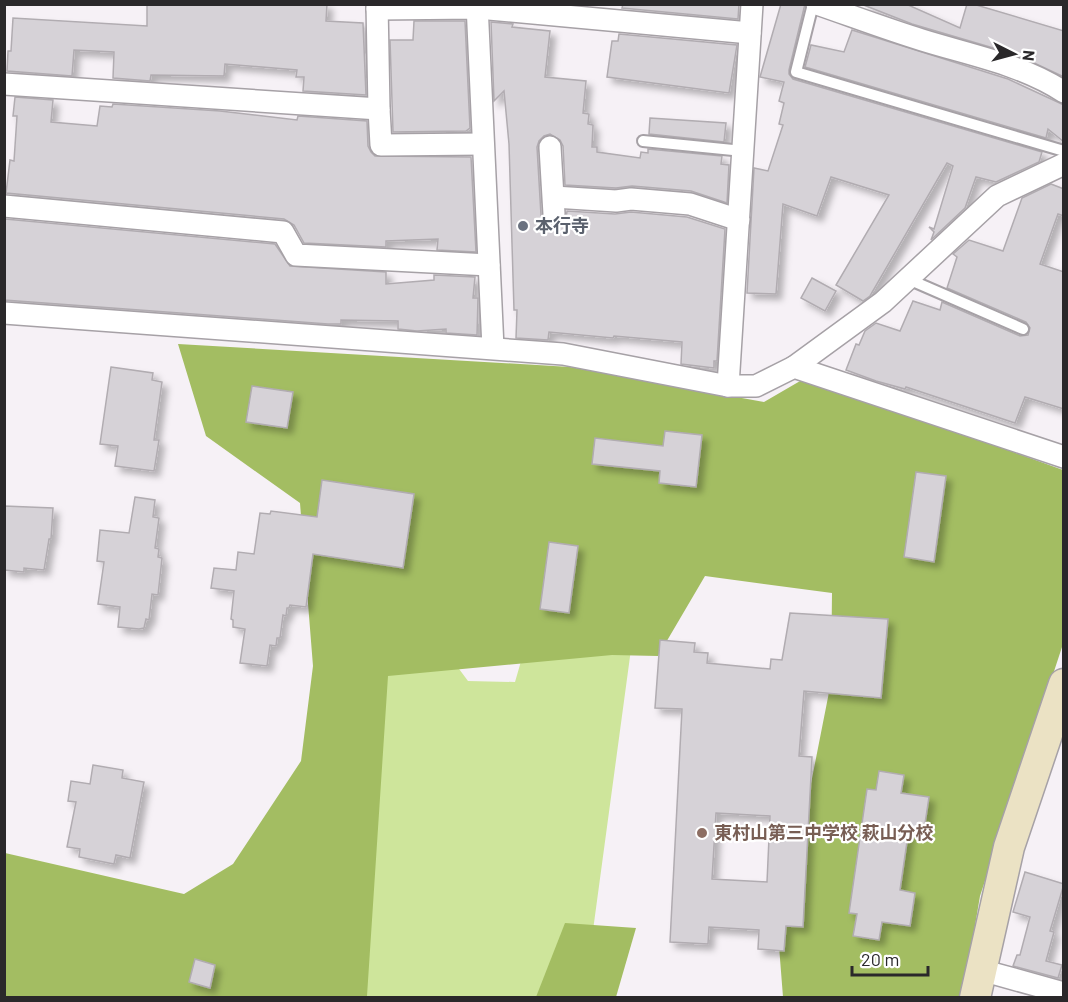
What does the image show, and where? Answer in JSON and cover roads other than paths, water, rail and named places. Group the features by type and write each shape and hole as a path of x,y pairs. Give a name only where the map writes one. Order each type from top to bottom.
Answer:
{"street":[{"path":"728,386 752,4"},
{"path":"815,4 923,40 985,57 1048,82 1064,92"},
{"path":"483,144 381,145 377,7 478,6 750,33"},
{"path":"478,6 493,348"},
{"path":"4,84 379,109"},
{"path":"550,147 554,206 631,199 690,204 739,220"},
{"path":"4,313 563,354 728,386 756,386 794,367 883,302 998,196 1064,164"},
{"path":"4,206 284,232 296,255 489,266"},
{"path":"794,367 1064,457"},
{"path":"1064,684 1055,737 1009,847 978,984 1064,993"}],"lane":[{"path":"815,4 796,72 1064,151"},
{"path":"644,141 743,151"},
{"path":"908,279 1023,329"}],"place":[{"name":"本行寺","path":"523,226"},
{"name":"東村山第三中学校 萩山分校","path":"702,833"}]}
